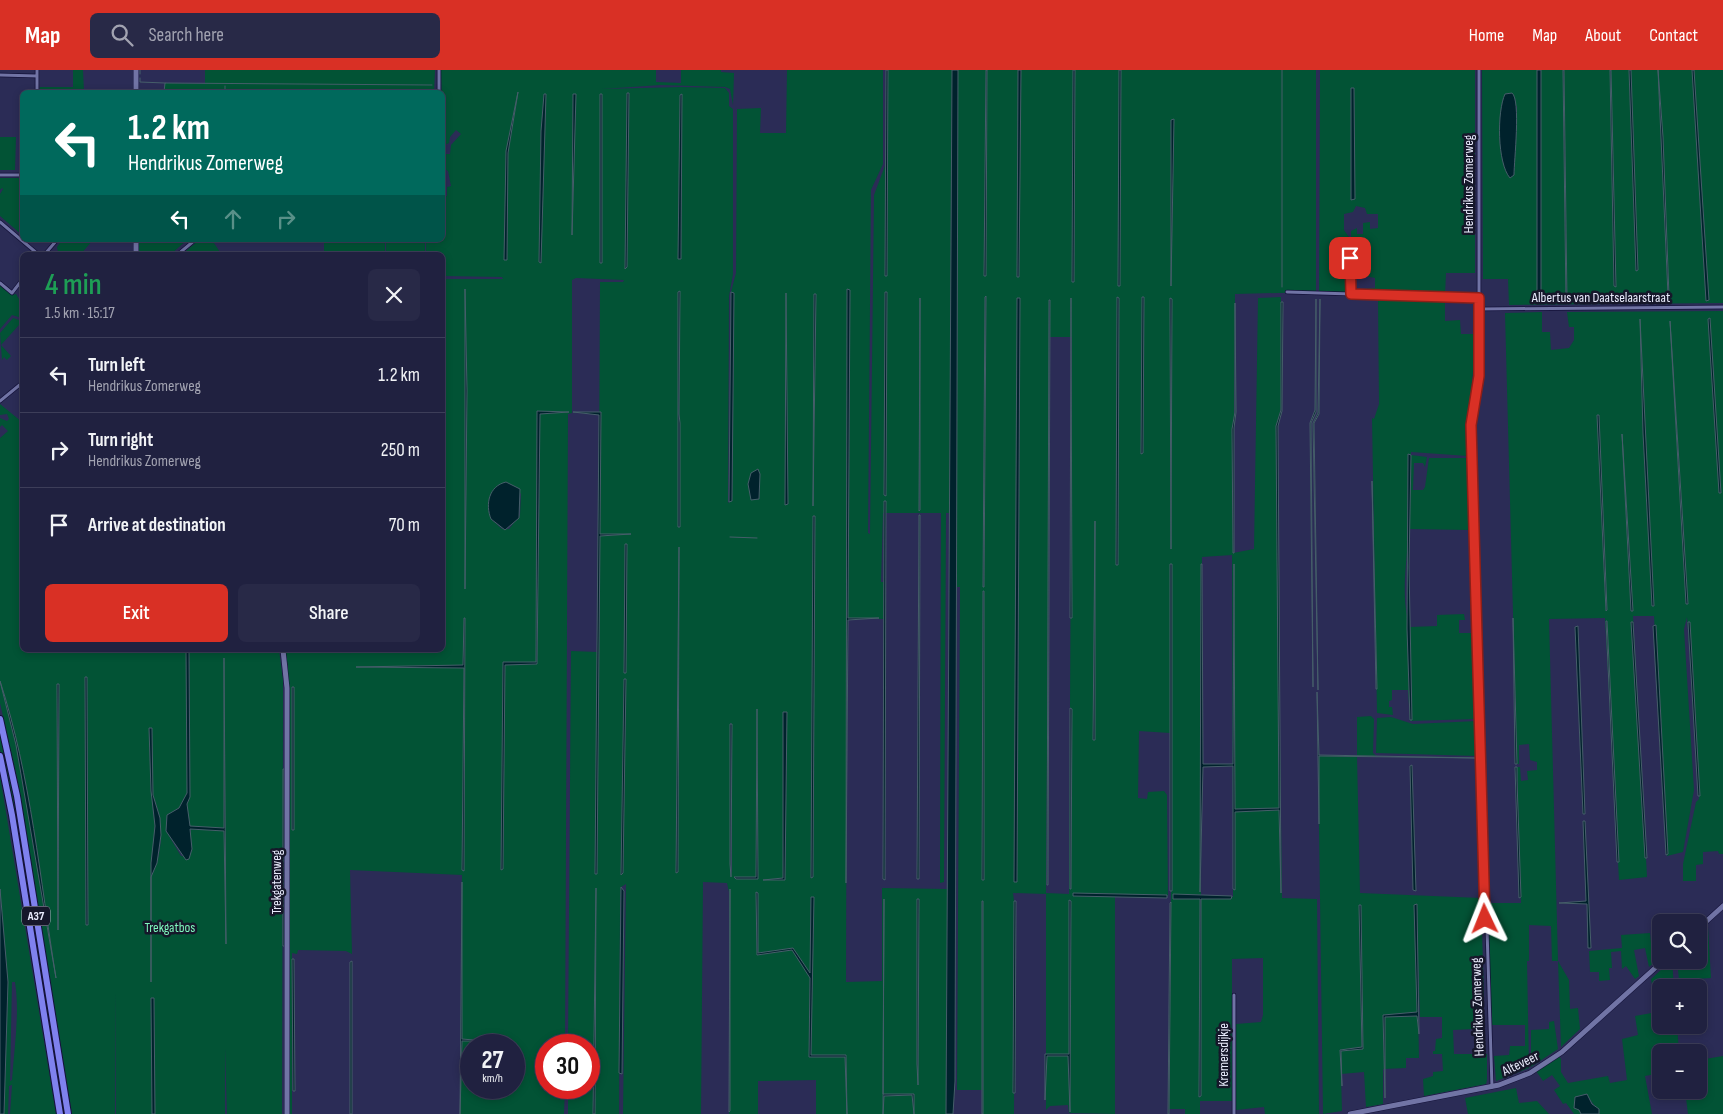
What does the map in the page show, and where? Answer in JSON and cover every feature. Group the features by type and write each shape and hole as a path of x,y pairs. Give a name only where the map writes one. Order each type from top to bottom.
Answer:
{"highway":[{"name":"A37","path":"0,718 18,804 68,1114"},
{"name":"A37","path":"0,756 14,824 60,1114"}],"street":[{"path":"37,70 37,90"},
{"path":"136,70 136,90"},
{"path":"439,70 439,90"},
{"name":"Hendrikus Zomerweg","path":"1479,70 1479,376 1471,425 1492,1087"},
{"path":"0,76 37,76"},
{"path":"0,175 20,175"},
{"path":"0,222 20,239"},
{"path":"1350,240 1351,294"},
{"path":"24,242 35,252"},
{"path":"47,252 55,242"},
{"path":"181,252 193,242"},
{"path":"0,283 12,293 20,283"},
{"path":"1287,292 1479,298"},
{"name":"Albertus van Daatselaarstraat","path":"1479,309 1723,307"},
{"path":"0,401 20,385"},
{"name":"Trekgatenweg","path":"283,652 287,688 287,1114"},
{"path":"1707,921 1723,906"},
{"name":"Alteveer","path":"1350,1114 1492,1087 1522,1077 1553,1059 1654,969"},
{"name":"Kremersdijkje","path":"1234,995 1234,1114"}],"green space":[{"path":"73,70 83,70 84,90 39,90 40,87 73,87"},
{"path":"205,70 435,70 434,90 164,90 165,83 205,84"},
{"path":"441,70 656,70 656,82 681,83 681,70 721,70 721,72 734,73 733,105 730,89 725,87 661,85 602,89 725,88 729,93 729,106 733,109 733,274 729,296 728,503 732,500 734,293 731,292 736,273 737,109 761,108 760,133 786,133 787,70 883,70 883,164 871,190 868,533 870,534 874,195 886,163 887,70 952,70 950,513 946,513 944,882 940,883 941,513 883,513 881,582 884,582 884,619 847,618 846,982 882,981 882,888 948,889 946,1114 816,1114 816,1080 758,1081 758,1114 729,1114 729,892 727,883 703,882 701,1114 623,1114 626,884 621,887 620,913 619,1114 568,1114 568,1099 600,1099 600,1034 568,1034 571,651 598,652 600,282 623,282 624,280 576,278 572,280 572,413 568,414 565,1034 535,1034 535,1099 565,1099 564,1114 460,1114 460,1099 525,1099 525,1034 461,1034 462,875 350,870 352,954 346,951 298,950 297,954 292,953 292,1114 288,1114 288,666 285,652 350,652 350,654 350,652 445,652 445,279 503,279 502,277 445,276 445,252 426,252 426,242 445,242 445,196 447,196 447,187 451,186 448,171 445,169 445,154 450,154 451,145 461,134 456,130 450,137 449,143 445,145 445,90 442,90","holes":["521,493 520,515 509,529 502,529 491,519","730,723 732,724 732,875 730,864"]},
{"path":"958,70 1316,70 1316,292 1235,294 1233,553 1254,549 1258,298 1281,297 1281,407 1276,436 1282,898 1317,899 1319,1114 1265,1114 1264,1107 1236,1110 1236,1024 1261,1022 1263,1015 1263,958 1232,959 1232,1101 1200,1101 1200,1114 1185,1114 1185,1109 1169,1109 1170,733 1139,731 1138,798 1147,799 1148,792 1164,791 1167,795 1168,896 1115,895 1115,1114 1069,1113 1068,1105 1050,1106 1046,1110 1046,894 1013,893 1015,908 1014,1114 983,1114 983,1090 957,1090 960,587 956,587","holes":["1050,337 1072,337 1069,894 1046,893","1232,555 1233,897 1201,896 1202,557"]},
{"path":"1320,70 1475,70 1475,273 1446,273 1445,295 1367,294 1364,289 1375,288 1375,278 1365,276 1365,243 1363,241 1363,245 1351,245 1351,231 1357,228 1357,234 1363,234 1363,223 1370,222 1370,229 1378,228 1378,214 1367,214 1365,208 1356,206 1353,212 1344,214 1344,230 1349,237 1349,293 1319,293"},
{"path":"1482,70 1723,70 1723,303 1509,305 1508,279 1483,279","holes":["1517,106 1514,175 1502,159 1501,115 1502,108"]},
{"path":"0,137 16,137 15,170 0,170"},
{"path":"0,178 20,178 20,233 0,216 0,194 3,189 0,190"},
{"path":"61,242 91,242 83,252 58,252 57,247"},
{"path":"139,242 185,242 173,252 139,252"},
{"path":"197,242 213,242 220,252 185,252"},
{"path":"324,242 385,242 385,252 324,252"},
{"path":"386,242 425,242 425,252 386,252"},
{"path":"1351,246 1362,246 1362,277 1351,275"},
{"path":"0,285 12,295 16,294 20,301 20,317 12,315 0,329"},
{"path":"1378,298 1445,299 1445,321 1460,320 1461,334 1475,334 1468,425 1468,456 1411,452 1411,455 1427,457 1425,467 1423,463 1414,463 1413,490 1423,490 1425,487 1429,458 1468,458 1470,530 1409,529 1405,603 1410,627 1437,626 1437,615 1464,614 1465,620 1459,620 1459,633 1474,633 1476,719 1410,721 1408,690 1392,690 1392,700 1389,701 1389,707 1392,707 1393,715 1377,713 1372,418 1374,419 1379,404"},
{"path":"1723,311 1723,854 1719,854 1718,851 1703,852 1703,864 1696,865 1696,881 1683,881 1683,864 1696,802 1699,799 1687,617 1684,629 1694,790 1683,852 1667,856 1654,616 1633,616 1647,877 1619,880 1605,618 1549,619 1558,961 1552,961 1551,926 1529,925 1529,961 1527,961 1529,1068 1496,1081 1494,1056 1509,1055 1510,1046 1525,1046 1525,1025 1490,1025 1487,903 1521,903 1517,767 1520,767 1521,781 1528,780 1527,771 1537,770 1537,762 1530,760 1529,744 1519,745 1519,764 1517,764 1505,313 1542,312 1542,332 1550,332 1551,350 1569,348 1574,340 1574,327 1569,327 1567,312"},
{"path":"13,318 20,320 20,326 1,345 11,356 7,360 4,357 2,360 0,333"},
{"name":"Trekgatbos","path":"0,404 20,420 20,652 279,652 283,680 282,1114 227,1114 225,1048 225,1114 155,1114 152,997 152,1114 116,1114 115,991 115,1114 72,1114 18,782 0,703 0,438 8,431 2,425 0,427 0,418 7,421 9,419 7,414 0,415","holes":["152,794 156,804 161,836 158,857 151,877 155,826","184,798 191,832 190,857 181,856 166,831 167,815 179,808"]},
{"path":"1371,716 1374,719 1373,753 1377,757 1357,756 1357,717"},
{"path":"1391,717 1413,724 1477,721 1477,756 1376,753 1377,718"},
{"path":"0,729 17,817 65,1114 62,1114 8,782 0,749"},
{"path":"1318,755 1357,756 1360,893 1481,898 1484,998 1477,999 1478,1024 1474,1025 1474,1029 1453,1030 1454,1054 1487,1054 1487,1080 1486,1084 1424,1096 1423,1079 1433,1076 1433,1072 1443,1071 1442,1054 1433,1054 1436,1039 1442,1038 1442,1017 1420,1017 1416,904 1419,1058 1406,1058 1406,1068 1383,1069 1383,1104 1366,1107 1364,1072 1341,1074 1342,1111 1323,1114"},
{"path":"0,776 56,1114 10,1114 12,1085 9,1086 8,1114 4,1114 8,982 0,889","holes":["12,982 15,982 17,1019 12,1080 10,1081"]},
{"path":"1707,928 1711,978 1679,979 1678,969 1707,969"},
{"path":"1650,933 1652,964 1649,967 1645,948 1634,950 1639,976 1635,979 1626,966 1622,969 1621,951 1611,952 1612,968 1609,968 1610,980 1599,981 1599,972 1590,972 1589,951 1622,948 1621,935"},
{"path":"1558,961 1569,980 1570,1009 1578,1008 1580,1029 1561,1047"},
{"path":"1662,969 1673,969 1673,979 1652,979 1652,984 1651,979"},
{"path":"1652,1013 1652,1034 1678,1034 1678,1044 1652,1044 1652,1075 1645,1076 1652,1114 1599,1114 1586,1094 1575,1097 1581,1114 1574,1114 1566,1103 1563,1104 1554,1090 1560,1086 1552,1075 1543,1081 1536,1071 1559,1056 1561,1059 1561,1072 1568,1083 1608,1076 1610,1083 1627,1080 1622,1039 1638,1035 1635,1016"},
{"path":"1554,1021 1558,1049 1531,1067 1531,1030 1549,1029 1549,1022"},
{"path":"1723,1056 1723,1114 1688,1114 1686,1099 1707,1099 1707,1059"},
{"path":"1516,1088 1519,1103 1537,1101 1549,1114 1468,1114 1465,1098"}],"water":[{"path":"886,70 888,70 887,276 885,276"},
{"path":"952,70 958,70 955,1081 953,1114 946,1114"},
{"path":"986,70 986,276 984,276"},
{"path":"1018,70 1021,70 1019,277 1017,277"},
{"path":"1073,70 1075,70 1074,282 1072,282"},
{"path":"1119,70 1121,70 1120,286 1118,286"},
{"path":"1537,70 1541,70 1541,300 1537,300"},
{"path":"1564,70 1567,302 1566,302"},
{"path":"1611,70 1616,287 1614,286"},
{"path":"1629,70 1631,70 1638,270 1636,271"},
{"path":"1658,70 1663,137 1669,296 1668,295"},
{"path":"1692,70 1694,70 1709,300 1706,301"},
{"path":"1351,88 1354,88 1355,199 1351,200"},
{"path":"518,92 508,153 507,260 504,260 506,151"},
{"path":"627,93 629,93 627,267 625,269"},
{"path":"1512,93 1515,98 1516,107 1516,131 1514,175 1510,178 1503,161 1500,124 1502,102 1505,94"},
{"path":"544,94 546,94 541,263 539,262 541,131"},
{"path":"573,94 576,94 572,235"},
{"path":"600,94 602,94 602,263 600,263"},
{"path":"682,94 681,259 678,259 680,95"},
{"path":"1174,119 1171,286 1171,120"},
{"path":"465,289 467,390 465,589"},
{"path":"847,289 850,290 848,618 879,618 848,620 846,883"},
{"path":"680,291 680,527 678,527 678,292"},
{"path":"731,292 734,293 732,501 729,502"},
{"path":"885,292 887,292 886,496 884,495"},
{"path":"786,293 788,504 785,505"},
{"path":"814,294 816,294 813,506"},
{"path":"985,297 984,587 983,587"},
{"path":"1117,297 1119,298 1118,565 1116,565"},
{"path":"1142,297 1144,297 1143,453 1141,454"},
{"path":"920,298 920,510 919,511"},
{"path":"1017,298 1020,298 1017,882 1014,882"},
{"path":"1071,298 1072,618 1070,618"},
{"path":"1170,298 1172,299 1171,549 1170,317"},
{"path":"1316,299 1316,412 1311,423 1313,687 1310,423 1315,410"},
{"path":"1320,299 1319,414 1314,423 1318,690 1313,423 1318,413"},
{"path":"1049,300 1050,300 1047,885"},
{"path":"1281,302 1283,302 1282,411 1278,426 1281,893 1279,810 1235,812 1235,890 1233,889 1233,766 1203,767 1200,892 1201,564 1203,764 1233,764 1234,564 1235,809 1279,808 1276,426 1281,410"},
{"path":"1235,303 1236,412 1234,428 1233,553 1232,429 1235,412"},
{"path":"1710,318 1721,493 1719,493 1708,319"},
{"path":"1640,319 1654,606 1652,606 1643,433"},
{"path":"1670,321 1688,604 1686,604"},
{"path":"537,411 569,412 540,414 537,664 505,665 503,869 501,870 503,662 536,662"},
{"path":"573,412 601,412 600,534 631,534 600,536 597,874 595,874 599,415"},
{"path":"1597,415 1599,415 1606,611"},
{"path":"1622,434 1633,611 1631,611"},
{"path":"1408,454 1411,455 1409,567 1412,720 1410,720 1407,629"},
{"path":"758,469 760,474 759,499 751,500 748,484 751,473"},
{"path":"1372,481 1377,689 1376,689"},
{"path":"506,482 520,489 519,518 505,530 491,519 488,507 492,492 500,484"},
{"path":"884,501 886,501 885,880 883,879"},
{"path":"919,515 919,879 917,879"},
{"path":"813,516 815,516 813,877 811,878"},
{"path":"1095,521 1095,740 1093,740"},
{"path":"625,544 627,544 626,673 624,673"},
{"path":"679,547 678,872 676,873"},
{"path":"1170,564 1172,564 1172,891 1170,891"},
{"path":"983,591 984,880 982,880"},
{"path":"465,618 464,871 462,870 464,668 356,667 463,665"},
{"path":"1513,618 1517,764 1515,764"},
{"path":"1607,621 1619,862 1617,862"},
{"path":"1631,622 1633,622 1647,858 1645,858"},
{"path":"1688,622 1690,622 1700,796 1698,796"},
{"path":"1656,625 1668,854 1666,855 1653,626"},
{"path":"1578,626 1585,814 1583,814 1575,627"},
{"path":"186,652 189,652 190,797 187,804 190,826 224,828 224,658 226,944 224,831 190,829 192,849 189,859 186,860 166,831 167,815 179,808 187,793"},
{"path":"85,677 87,677 88,925 86,925"},
{"path":"624,679 626,679 623,873 621,875"},
{"path":"0,681 20,754 34,828 56,978 16,745"},
{"path":"57,684 59,684 58,930"},
{"path":"292,687 294,687 294,830 292,830"},
{"path":"1317,692 1319,755 1478,758 1319,756 1319,824"},
{"path":"1070,708 1072,709 1071,889 1070,889"},
{"path":"757,709 758,879 736,879 734,877 756,877"},
{"path":"783,712 787,712 785,880 763,880 783,878"},
{"path":"730,724 732,724 731,877 730,864"},
{"path":"149,728 152,728 153,795 160,818 161,835 157,863 151,877 155,826 151,791"},
{"path":"1412,765 1416,891 1413,890 1410,766"},
{"path":"1515,767 1517,767 1521,897 1519,898"},
{"path":"284,769 285,946 283,946"},
{"path":"1583,821 1585,821 1591,948 1588,948 1587,904 1559,903 1586,901"},
{"path":"462,882 462,1034 461,1034"},
{"path":"621,887 624,891 622,1074 619,1073"},
{"path":"596,888 595,1034 594,1034"},
{"path":"0,889 8,982 4,1114 0,1114"},
{"path":"730,889 730,1111 729,1112"},
{"path":"756,892 758,893 758,953 793,948 810,973 811,897 814,897 811,1055 846,1055 847,1114 845,1057 809,1057 810,978 792,950 757,955"},
{"path":"1073,893 1167,895 1167,898 1073,896"},
{"path":"1173,894 1232,896 1231,899 1201,899 1201,1096 1199,1097 1200,899 1173,899"},
{"path":"917,899 919,899 918,1085 917,1064"},
{"path":"1069,900 1071,901 1070,1112 1068,1056 1047,1056 1045,1100 1045,1054 1069,1054"},
{"path":"983,901 983,1114 982,1114"},
{"path":"1014,901 1016,901 1015,1093 1013,1093"},
{"path":"1170,903 1169,1114 1168,1114"},
{"path":"1417,904 1419,1034 1417,1016 1385,1017 1385,1098 1383,1015 1417,1012 1414,905"},
{"path":"1359,905 1361,905 1363,1049 1341,1051 1342,1086 1340,1050 1362,1047"},
{"path":"292,959 294,959 295,1091 293,1091"},
{"path":"352,961 352,1114 350,1114 350,962"},
{"path":"151,998 154,998 155,1114 152,1114"},
{"path":"883,1094 914,1094 914,1114 912,1095 884,1096 883,1114"},
{"path":"1587,1094 1592,1104 1599,1109 1599,1114 1581,1114 1579,1110 1574,1108 1575,1097"},
{"path":"593,1099 595,1099 595,1114 593,1114"}],"waterway":[{"path":"1282,70 1282,287"},
{"path":"140,78 140,82 165,83"},
{"path":"164,90 165,83 432,85"},
{"path":"730,537 757,538"}],"route":[{"path":"1350,258 1351,294 1479,298 1479,376 1472,409 1471,425 1485,919"}]}
